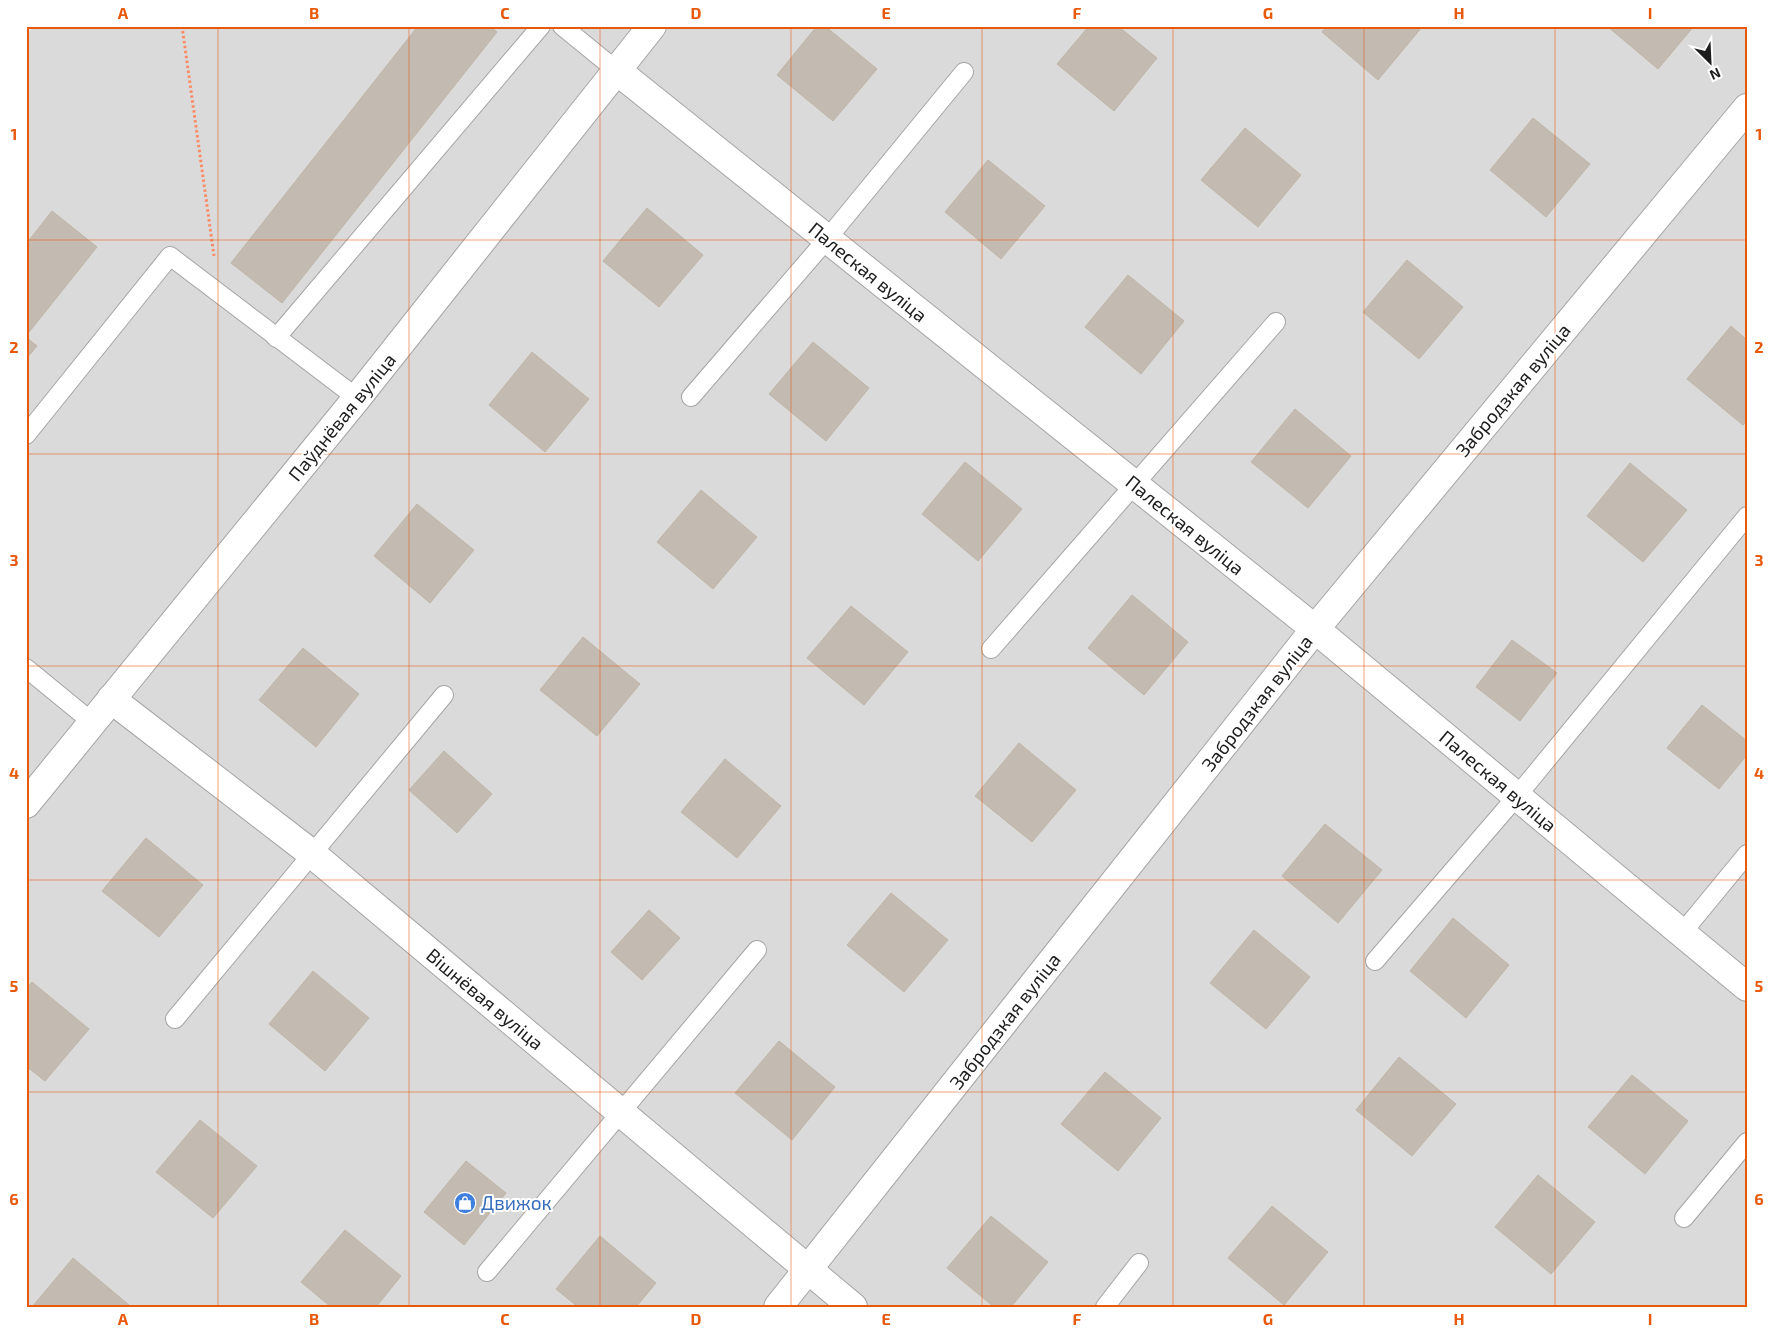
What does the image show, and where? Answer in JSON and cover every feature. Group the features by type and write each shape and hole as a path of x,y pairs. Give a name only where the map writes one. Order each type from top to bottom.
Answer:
{"street":[{"name":"Паўднёвая вуліца","path":"26,804 358,398 652,26"},
{"name":"Палеская вуліца","path":"616,70 1315,629 1747,987"},
{"name":"Забродзкая вуліца","path":"778,1307 1315,629 1747,108"},
{"name":"Вішнёвая вуліца","path":"112,699 311,853 853,1307"}],"lane":[{"path":"276,338 541,26"},
{"path":"562,26 616,70"},
{"path":"691,397 827,239 964,72"},
{"path":"26,435 170,256 276,338 358,398"},
{"path":"991,649 1276,322"},
{"path":"1374,961 1517,796 1747,516"},
{"path":"26,668 92,722"},
{"path":"175,1019 444,695"},
{"path":"1682,933 1747,854"},
{"path":"487,1272 757,950"},
{"path":"1684,1218 1747,1142"},
{"path":"1104,1307 1139,1263"}],"path":[{"path":"182,26 214,260 213,290"}],"shaded area":[{"path":"34,26 1747,26 1747,1307 26,1307 26,35"}],"building":[{"path":"418,26 490,26 497,32 282,303 231,263"},
{"path":"817,26 825,26 877,69 833,121 777,75"},
{"path":"1089,26 1118,26 1157,58 1114,111 1057,64"},
{"path":"1327,26 1422,27 1378,80 1322,32"},
{"path":"1607,26 1694,26 1658,69"},
{"path":"1533,118 1590,164 1546,217 1490,170"},
{"path":"1245,128 1301,175 1258,227 1201,180"},
{"path":"988,160 1045,206 1001,259 945,212"},
{"path":"647,208 703,255 659,307 603,261"},
{"path":"52,211 97,247 26,336 26,244"},
{"path":"1407,260 1463,307 1419,359 1363,312"},
{"path":"1128,275 1184,321 1141,374 1085,327"},
{"path":"1731,326 1747,340 1747,421 1743,425 1687,379"},
{"path":"26,337 37,346 26,359"},
{"path":"813,342 869,388 826,441 769,394"},
{"path":"532,352 589,399 545,452 489,405"},
{"path":"1295,409 1351,456 1308,508 1251,462"},
{"path":"965,462 1022,509 978,561 922,514"},
{"path":"1630,463 1687,510 1643,562 1587,516"},
{"path":"701,490 757,537 713,589 657,542"},
{"path":"417,504 474,550 430,603 374,556"},
{"path":"1132,595 1188,642 1144,695 1088,648"},
{"path":"851,606 908,652 864,705 807,658"},
{"path":"583,637 640,684 597,736 540,690"},
{"path":"1512,640 1557,673 1520,721 1476,687"},
{"path":"303,648 359,694 316,747 259,700"},
{"path":"1702,705 1747,741 1747,755 1719,789 1667,748"},
{"path":"1019,743 1076,790 1032,842 975,796"},
{"path":"444,751 492,794 457,833 409,790"},
{"path":"725,759 781,806 737,858 681,812"},
{"path":"1325,824 1382,870 1338,923 1282,876"},
{"path":"146,838 203,885 159,937 102,891"},
{"path":"891,893 948,940 904,992 847,945"},
{"path":"649,910 680,938 642,980 611,952"},
{"path":"1453,918 1509,965 1466,1018 1410,971"},
{"path":"1254,930 1310,977 1266,1029 1210,983"},
{"path":"313,971 369,1018 325,1071 269,1024"},
{"path":"32,982 89,1029 45,1081 26,1066 26,989"},
{"path":"779,1041 835,1087 792,1140 735,1093"},
{"path":"1399,1057 1456,1104 1412,1156 1356,1110"},
{"path":"1105,1072 1161,1118 1118,1171 1061,1124"},
{"path":"1632,1075 1688,1121 1645,1174 1588,1127"},
{"path":"200,1120 257,1166 213,1218 156,1172"},
{"name":"Движок","path":"466,1161 506,1193 464,1245 424,1212"},
{"path":"1538,1175 1595,1222 1551,1274 1495,1227"},
{"path":"1272,1206 1328,1252 1284,1305 1228,1258"},
{"path":"991,1216 1048,1262 1011,1307 994,1307 947,1268"},
{"path":"345,1230 401,1276 376,1307 331,1307 301,1282"},
{"path":"600,1236 656,1283 636,1307 578,1307 556,1289"},
{"path":"73,1258 129,1305 127,1307 32,1307"}],"place":[{"name":"Движок","path":"465,1203"}]}
